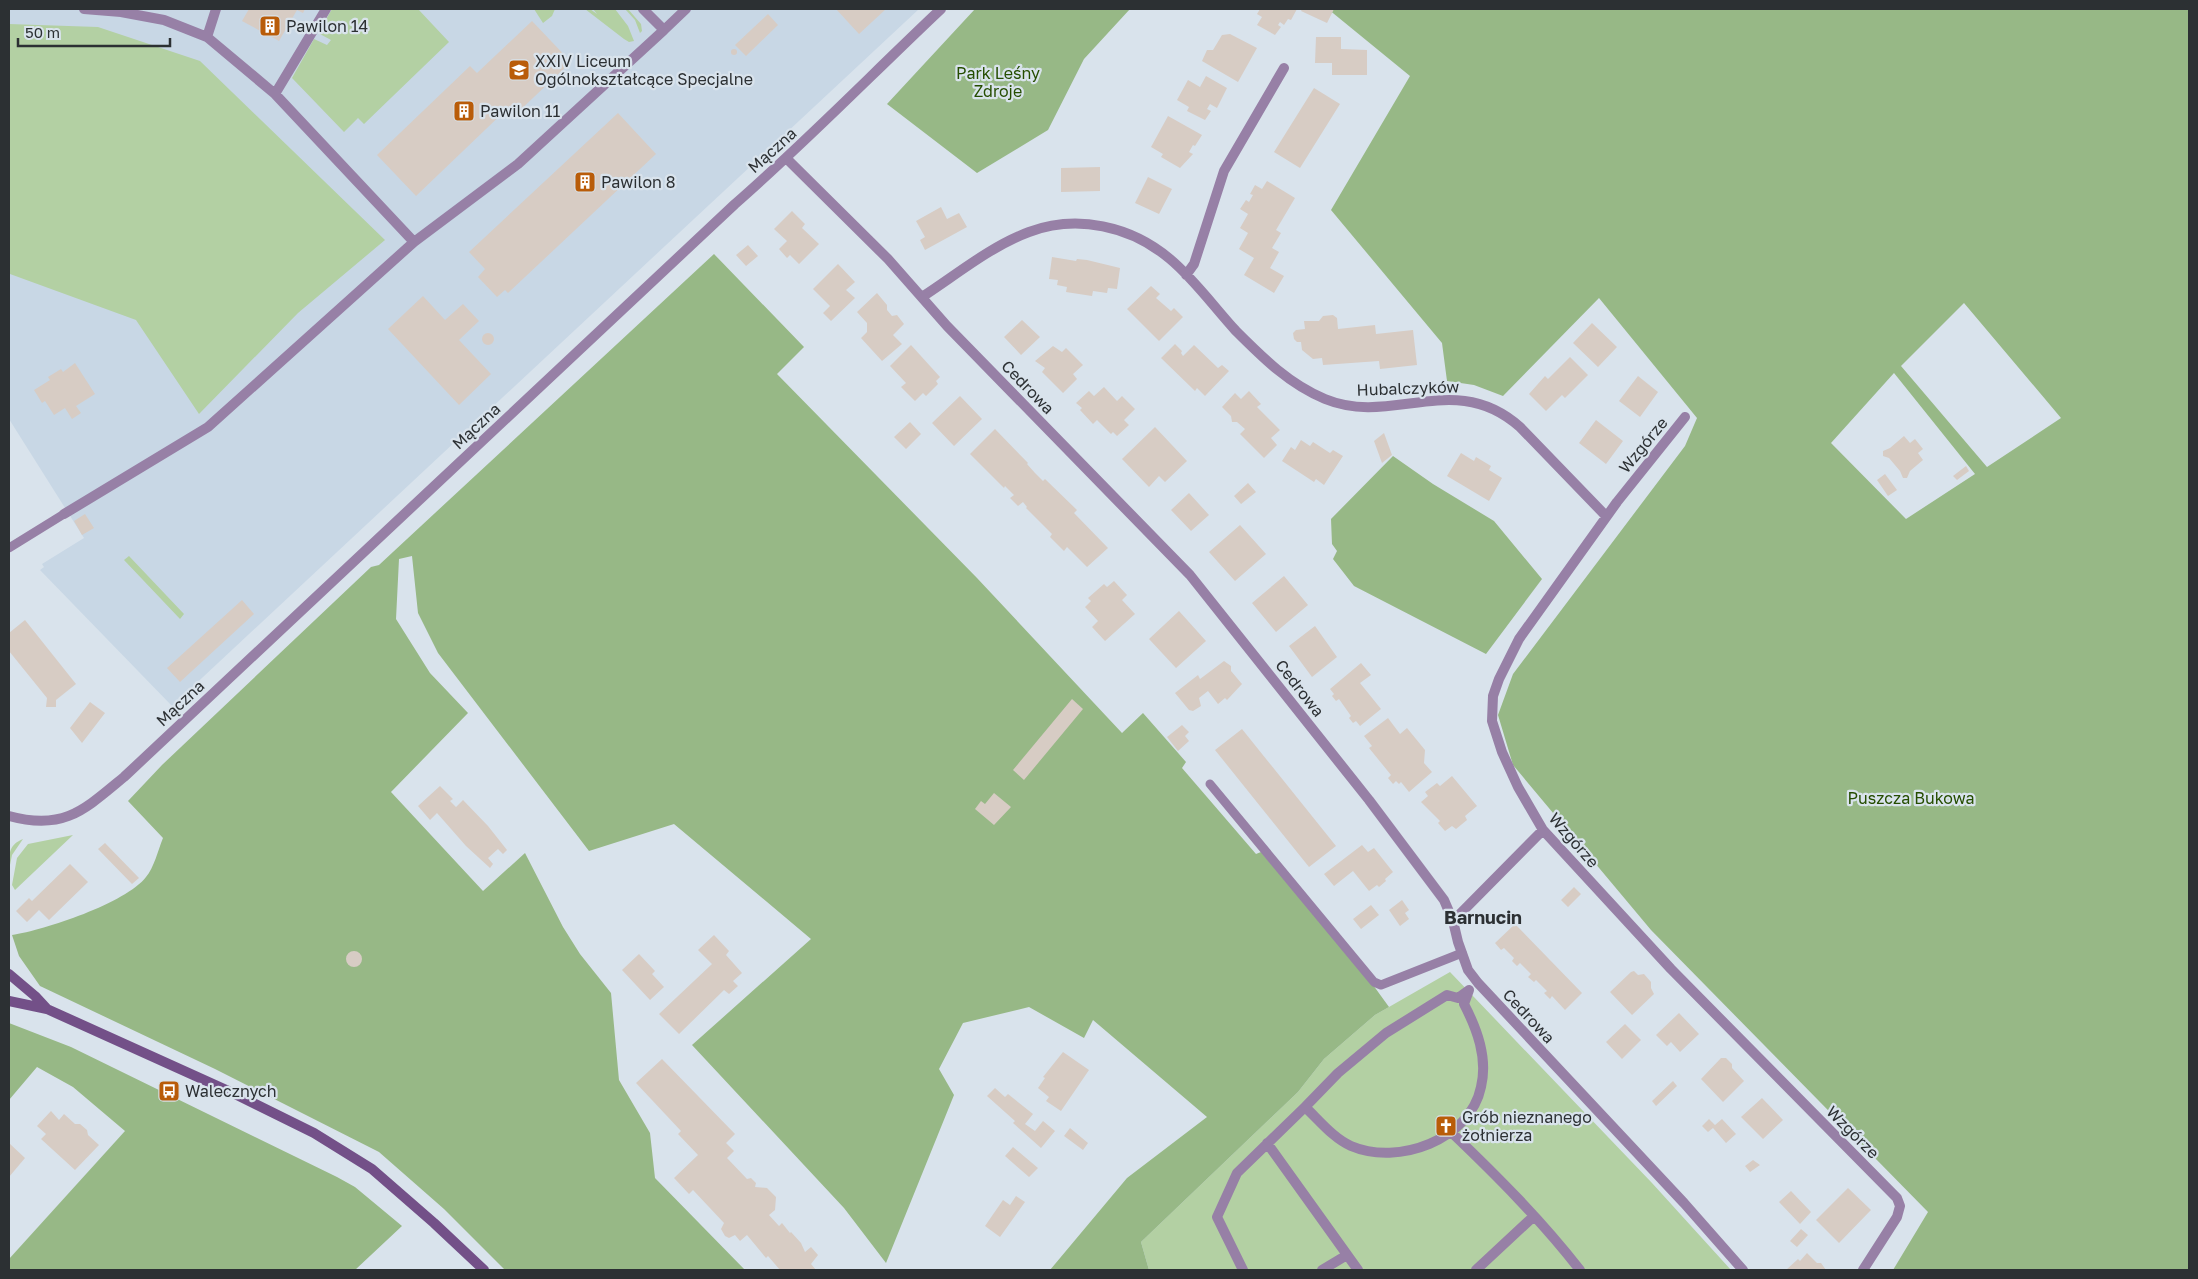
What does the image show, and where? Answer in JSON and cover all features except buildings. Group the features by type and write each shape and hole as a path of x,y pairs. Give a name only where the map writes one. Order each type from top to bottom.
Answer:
{"street":[{"path":"84,9 122,11 164,20 207,37 275,94 414,242"},
{"path":"207,37 216,9"},
{"path":"275,94 326,9"},
{"path":"643,9 664,30"},
{"path":"64,514 208,427 414,242 518,164 686,9"},
{"name":"Mączna","path":"9,816 40,821 60,820 81,811 100,797 735,204 787,159 855,90 941,9"},
{"path":"1186,274 1194,264 1224,171 1284,68"},
{"name":"Cedrowa","path":"787,159 1190,575 1369,800 1444,900 1453,921 1468,970 1478,983 1684,1203 1743,1270"},
{"name":"Hubalczyków","path":"922,297 999,247 1028,232 1053,225 1080,223 1109,226 1132,234 1170,259 1186,274 1234,328 1284,377 1306,390 1327,400 1370,407 1453,400 1471,400 1490,406 1507,415 1520,427 1606,516"},
{"name":"Wzgórze","path":"1685,417 1606,516 1519,639 1499,679 1493,696 1492,721 1502,752 1518,787 1542,830 1671,969 1897,1198 1900,1206 1897,1217 1863,1270"},
{"path":"1453,921 1542,830"},
{"path":"9,974 35,996 47,1010"},
{"path":"1243,1270 1216,1217 1237,1172 1338,1073 1386,1033 1446,995 1458,998 1478,983"},
{"path":"1305,1107 1340,1139 1352,1146 1373,1151 1387,1153 1410,1150 1431,1144 1451,1132 1474,1106 1482,1086 1482,1060 1477,1029 1464,1004 1469,990"},
{"path":"9,1001 47,1010 234,1093 346,1151 372,1169 404,1196 484,1270"},
{"path":"1451,1132 1496,1175 1554,1237 1580,1270"},
{"path":"1266,1143 1358,1270"},
{"path":"1476,1270 1534,1216"},
{"path":"1322,1270 1347,1255"}],"lane":[{"path":"9,548 64,514"},
{"path":"1210,784 1374,982 1381,985 1462,954"}],"shaded area":[{"path":"9,9 919,9 172,706 40,570 44,567 42,564 84,538 9,419"}],"green space":[{"path":"332,9 418,9 449,42 364,124 358,118 344,132 292,78 314,39 327,45 331,40 318,33"},
{"path":"534,9 555,9 552,16 543,23"},
{"path":"585,9 590,9 597,14 593,9 615,9 628,26 634,41 629,42 624,39"},
{"path":"625,9 628,9 641,24 642,31 640,33 635,20"},
{"name":"Park Leśny Zdroje","path":"975,9 1130,9 1084,59 1048,130 977,173 887,104"},
{"name":"Puszcza Bukowa","path":"1328,9 2189,9 2189,1270 1893,1270 1928,1212 1651,930 1513,765 1498,715 1513,674 1685,446 1697,418 1599,298 1503,396 1474,385 1447,381 1442,343 1331,210 1410,76","holes":["1964,303 2061,418 1987,467 1901,366","1894,373 1975,474 1906,519 1831,443"]},
{"path":"9,24 98,27 200,61 385,240 298,313 199,414 136,320 10,274"},
{"path":"714,254 804,347 777,374 977,578 1122,733 1143,713 1186,762 1182,768 1256,854 1261,852 1368,978 1389,1007 1375,1015 1324,1059 1298,1092 1141,1242 1149,1270 1050,1270 1127,1178 1207,1117 1093,1020 1084,1038 1029,1007 963,1023 939,1069 954,1095 886,1263 844,1208 692,1045 811,939 674,824 589,851 438,653 418,613 412,556 399,559 396,619 430,673 468,713 391,792 483,891 525,853 563,927 580,954 611,993 619,1080 650,1133 655,1178 745,1270 505,1270 444,1209 379,1152 215,1069 40,986 19,956 12,935 84,914 121,896 136,887 146,877 154,864 163,838 128,801 162,765 371,567 379,565"},
{"path":"1393,456 1433,484 1494,521 1542,579 1486,654 1354,586 1333,559 1337,551 1332,544 1331,519"},
{"path":"129,556 184,614 180,619 124,560"},
{"path":"73,835 15,890 12,885 17,858 28,844"},
{"path":"23,839 12,855 9,870 10,851 14,844"},
{"path":"1450,972 1652,1183 1731,1270 1149,1270 1141,1242 1298,1092 1324,1059 1375,1015"},
{"path":"9,1023 71,1047 337,1177 355,1187 402,1226 355,1270 9,1270 9,1259 125,1131 73,1087 37,1067 9,1100"}],"place":[{"name":"Pawilon 14","path":"270,26"},
{"name":"XXIV Liceum Ogólnokształcące Specjalne","path":"519,70"},
{"name":"Pawilon 11","path":"464,111"},
{"name":"Pawilon 8","path":"585,182"},
{"name":"Walecznych","path":"169,1091"},
{"name":"Grób nieznanego żołnierza","path":"1446,1126"}],"district":[{"name":"Barnucin","path":"1483,918"}]}
